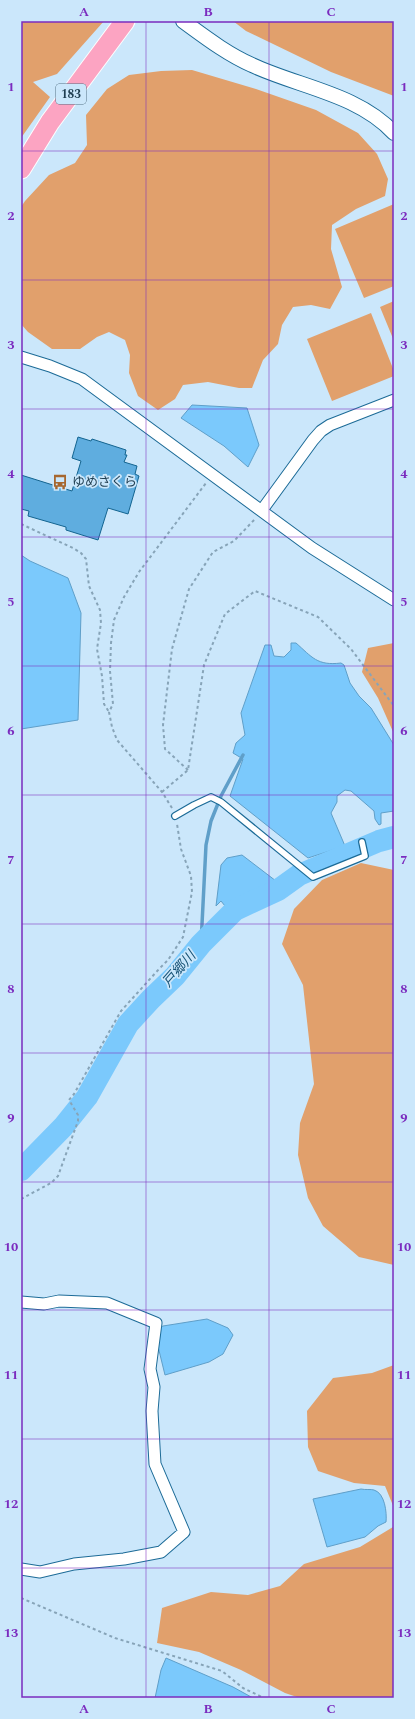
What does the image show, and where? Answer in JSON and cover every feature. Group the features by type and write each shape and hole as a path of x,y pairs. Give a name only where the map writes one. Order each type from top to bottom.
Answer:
{"highway":[{"name":"183","path":"21,169 50,122 125,21"}],"street":[{"path":"183,21 232,56 253,66 357,106 386,125 394,133"},
{"path":"21,357 50,366 82,379 312,548 394,600"},
{"path":"262,510 321,431 341,420 394,400"},
{"path":"21,1302 44,1304 59,1301 107,1303 156,1323 150,1369 154,1387 152,1411 155,1464 184,1532 161,1552 124,1559 74,1564 40,1572 21,1569"}],"lane":[{"path":"175,816 211,797 222,802 313,877 365,856 362,842"}],"path":[{"path":"109,712 113,704 110,671 111,642 114,620 124,597 139,572 212,474"},
{"path":"188,770 165,749 163,725 172,649 189,589 213,552 234,541 262,510"},
{"path":"21,524 73,548 81,553 86,559 89,586 100,610 101,623 97,649 102,676 104,704 109,712 112,727 118,740 162,792 172,808 175,816 181,849 188,865 192,881 192,892 183,937 168,960 158,968 121,1012 74,1094 69,1100 78,1115 78,1121 58,1176 51,1183 21,1199"},
{"path":"162,792 188,770 204,665 225,614 255,591 318,617 351,649 394,706"},
{"path":"21,1598 115,1638 222,1671 243,1688 264,1698"}],"shaded area":[{"path":"21,21 104,21 57,74 33,82 50,97 21,138"},
{"path":"233,21 394,21 394,96 331,72 246,31"},
{"path":"192,70 256,89 316,110 358,133 377,154 388,179 385,196 356,209 332,225 331,249 342,287 330,309 311,305 293,307 282,325 278,344 263,360 252,388 239,388 208,382 183,385 175,399 158,410 138,396 129,373 130,355 125,340 109,332 97,337 80,349 52,349 28,332 21,324 21,207 49,175 75,163 87,145 86,115 107,89 129,75 161,71"},
{"path":"394,204 394,286 364,298 335,229"},
{"path":"394,301 394,341 380,307"},
{"path":"371,313 394,371 394,376 332,401 307,339"},
{"path":"394,643 394,734 378,698 362,672 368,648"},
{"path":"361,863 394,870 394,1265 359,1257 323,1226 308,1198 298,1155 300,1123 314,1084 303,985 282,944 294,909 322,880"},
{"path":"394,1365 394,1508 385,1486 354,1483 318,1471 308,1447 307,1411 333,1378 372,1373"},
{"path":"394,1519 394,1698 300,1698 285,1693 241,1670 199,1652 157,1643 162,1608 211,1592 248,1595 280,1586 304,1564 360,1547 393,1527"}],"water":[{"path":"192,405 247,408 259,445 248,467 224,446 181,418"},
{"path":"21,555 30,561 68,578 81,613 78,720 21,729"},
{"path":"291,643 296,643 320,662 333,664 341,663 344,665 350,683 359,696 371,708 394,745 394,811 381,813 381,824 379,825 375,819 374,811 351,791 345,790 337,796 337,802 331,813 345,846 308,858 230,796 243,759 233,753 236,743 245,735 241,713 265,645 271,645 274,656 284,657 291,650"},
{"path":"242,855 276,881 241,899 221,912 225,906 221,901 216,906 221,865 227,858"},
{"path":"207,1319 228,1328 233,1335 223,1354 209,1362 165,1375 154,1330 163,1326"},
{"path":"361,1489 374,1490 381,1495 386,1509 386,1522 378,1526 365,1537 327,1547 313,1499"},
{"path":"166,1658 233,1687 253,1698 155,1698 161,1670"}],"building":[{"path":"78,437 91,441 92,439 126,450 125,455 127,455 124,462 137,466 135,474 139,476 128,514 108,508 98,540 66,530 66,527 28,516 29,511 21,509 21,475 72,491 81,461 72,458"}],"waterway":[{"path":"201,944 206,845 211,821 221,796 243,755"},
{"name":"戸郷川","path":"21,1170 63,1127 87,1097 128,1024 175,976 201,944 235,910 278,890 299,875 379,841 394,837"}],"place":[{"name":"ゆめさくら","path":"60,482"}]}
